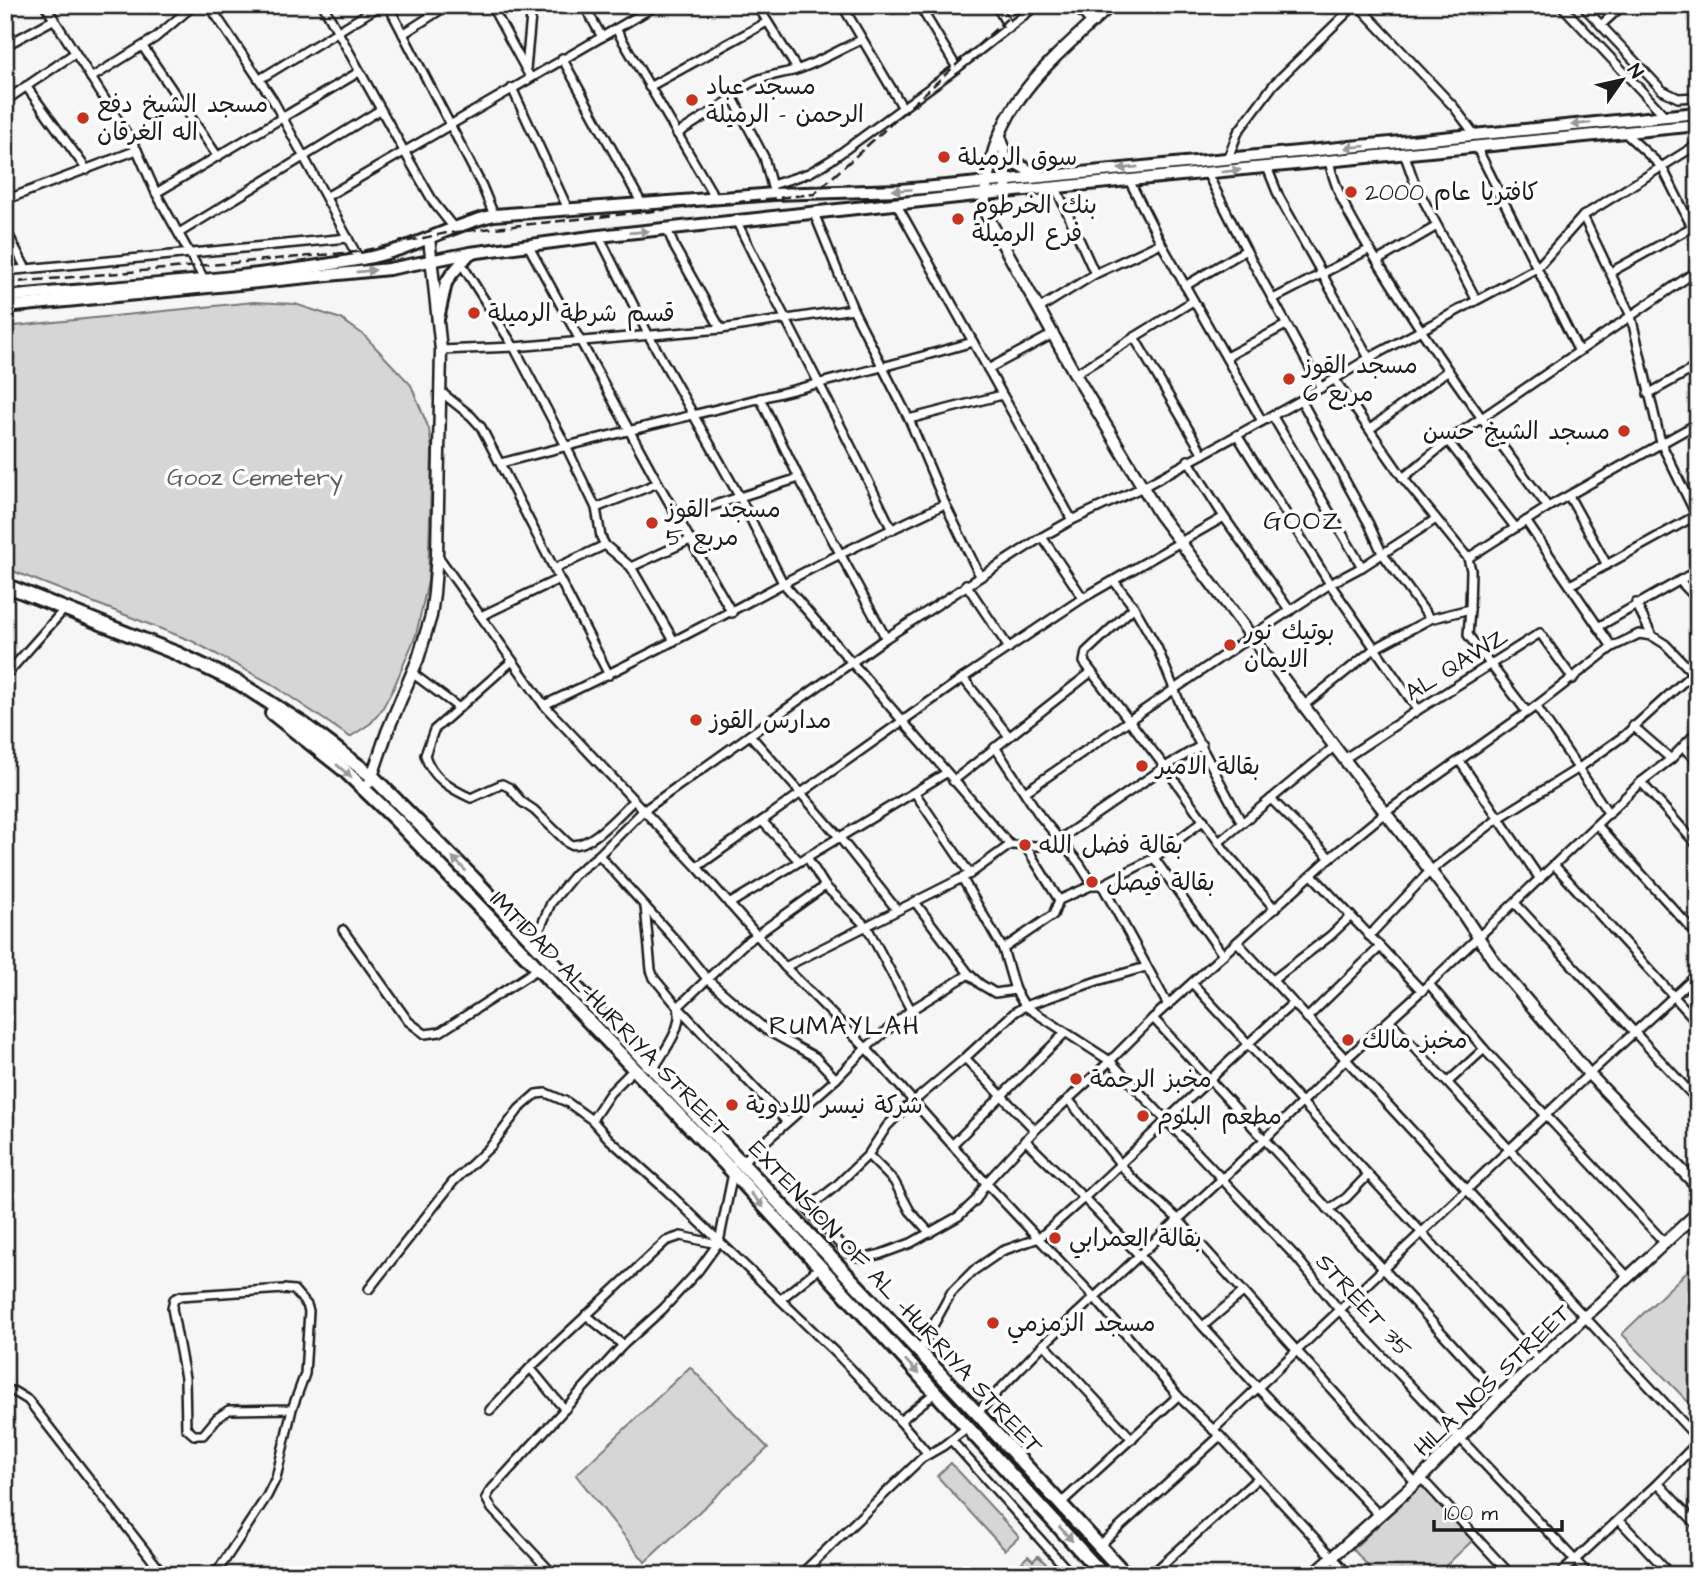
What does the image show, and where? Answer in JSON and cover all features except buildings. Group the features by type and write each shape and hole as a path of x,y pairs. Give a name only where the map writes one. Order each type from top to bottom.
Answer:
{"main road":[{"path":"5,307 389,269 433,259 528,245 897,205 986,189 1056,188 1130,182 1404,153 1475,141 1698,113"},
{"path":"1006,187 1042,177 1228,158 1698,125"},
{"path":"1004,157 1024,170 1042,177"},
{"path":"5,297 312,267 384,254 494,215 715,198 773,189 986,189"},
{"path":"438,319 446,283 470,253"},
{"name":"EXTENSION OF AL -HURRIYA STREET","path":"5,585 176,653 239,683 303,724 372,776 653,1070 737,1168 792,1217 1126,1575"},
{"name":"IMTIDAD AL-HURRIYA STREET","path":"5,592 174,659 235,689 304,737 365,790 634,1069 737,1168 819,1268 968,1426 1102,1574"},
{"path":"834,1284 845,1273"}],"street":[{"path":"45,5 137,150 156,193 204,279"},
{"path":"91,78 143,47 194,5"},
{"path":"209,5 284,119 359,259"},
{"path":"323,5 434,203 454,228"},
{"path":"260,79 381,5"},
{"path":"387,5 482,186 494,215"},
{"path":"403,34 448,5"},
{"path":"491,5 528,74"},
{"path":"528,74 532,5"},
{"path":"584,5 602,37"},
{"path":"326,197 512,88 528,74 602,37 657,5"},
{"path":"757,5 797,69"},
{"path":"842,5 902,107"},
{"path":"919,5 957,68"},
{"path":"996,5 1009,28"},
{"path":"733,99 764,157 773,189 831,160 957,68 1037,5"},
{"path":"1074,5 1092,23"},
{"path":"1111,5 1033,80 1015,102 993,148 986,189 986,214 1075,374 1143,487 1182,543 1253,635 1303,706 1459,908 1496,964 1589,1074 1698,1187"},
{"path":"1228,158 1238,132 1273,84 1357,5 1454,107 1475,141 1578,350"},
{"path":"1561,5 1665,116"},
{"path":"1582,5 1670,95 1698,97"},
{"path":"1601,25 1623,5"},
{"path":"5,46 53,20"},
{"path":"649,87 767,22"},
{"path":"616,29 715,198"},
{"path":"677,134 733,99 739,90 750,82 797,69 861,40"},
{"path":"143,47 218,157"},
{"path":"1612,60 1623,48"},
{"path":"5,101 75,53"},
{"path":"562,58 642,204"},
{"path":"156,193 359,72"},
{"path":"26,86 87,170"},
{"path":"512,88 568,209"},
{"path":"179,233 380,110"},
{"path":"1623,132 1662,167 1698,239"},
{"path":"1000,136 1006,187"},
{"path":"534,943 551,904 575,874 599,855 643,811 886,638 1042,537 1143,487 1301,400 1369,358 1537,268 1583,216 1698,144"},
{"path":"5,200 137,150"},
{"path":"1404,153 1415,184 1476,299"},
{"path":"1329,161 1337,191 1420,330 1481,420 1548,507"},
{"path":"1267,167 1279,197 1369,358"},
{"path":"1207,173 1321,388"},
{"path":"1130,182 1193,301 1262,421"},
{"path":"1056,188 1095,274"},
{"path":"897,205 1072,520"},
{"path":"814,213 853,309 909,419 945,504 980,576"},
{"path":"1570,585 1697,518 1661,443 1631,316 1583,216"},
{"path":"737,222 784,319 855,450 892,530"},
{"path":"1377,261 1437,226"},
{"path":"1611,272 1692,227"},
{"path":"5,228 26,269"},
{"path":"667,229 721,329"},
{"path":"599,236 649,336 739,496 783,583 1010,845 1026,848 1060,839 1202,745"},
{"path":"5,271 190,251 348,238"},
{"path":"365,790 412,673 431,616 437,555 441,351 429,238"},
{"path":"1040,308 1095,274 1161,243"},
{"path":"528,245 732,612"},
{"path":"1273,299 1370,248"},
{"path":"1185,286 1246,250"},
{"path":"461,263 514,347 566,446 596,508 605,545 631,567 674,641"},
{"path":"1403,478 1448,441 1698,270"},
{"path":"1075,374 1193,301"},
{"path":"441,351 721,329 853,309"},
{"path":"1226,357 1286,325"},
{"path":"988,369 1053,334"},
{"path":"1134,337 1203,454"},
{"path":"501,463 628,429 884,368 973,342"},
{"path":"1648,394 1697,369"},
{"path":"1370,429 1447,371"},
{"path":"1335,380 1403,478 1468,558 1471,570 1468,635 1527,712"},
{"path":"441,392 481,427 608,675"},
{"path":"909,419 1002,395"},
{"path":"760,398 799,478 886,638"},
{"path":"1301,400 1382,554 1430,619"},
{"path":"1272,415 1362,567"},
{"path":"1468,558 1548,507 1698,423"},
{"path":"1237,435 1330,584 1418,710"},
{"path":"1448,441 1514,527"},
{"path":"1188,460 1290,611"},
{"path":"677,517 799,478"},
{"path":"596,508 658,483"},
{"path":"1569,496 1607,565"},
{"path":"544,705 945,504"},
{"path":"697,867 962,678 1083,598 1224,517"},
{"path":"1025,792 1253,635 1436,519"},
{"path":"1526,521 1612,647"},
{"path":"1042,537 1083,598"},
{"path":"631,567 690,540"},
{"path":"554,569 605,545"},
{"path":"437,555 544,705 697,867 785,967 866,1048 986,1183 1094,1297 1178,1396 1220,1436 1349,1575"},
{"path":"1598,627 1698,569"},
{"path":"481,617 559,579"},
{"path":"1114,580 1134,607 1157,647 1186,718 1242,823"},
{"path":"1680,581 1698,600"},
{"path":"966,584 1009,648"},
{"path":"1369,936 1430,871 1499,818 1579,768 1625,735 1695,676 1665,645 1652,636 1636,603"},
{"path":"1134,607 1086,652 1084,662 1219,842 1275,909"},
{"path":"1303,706 1374,649 1430,619 1470,609"},
{"path":"5,676 61,614"},
{"name":"AL QAWZ","path":"1344,759 1540,633 1573,679"},
{"path":"807,1209 835,1241 853,1256 865,1258 911,1243 959,1216 1025,1140 1153,1018 1385,812 1536,706 1612,647 1639,635 1652,636"},
{"path":"512,660 434,730 425,755 432,771 454,790 471,798 502,784 510,788 569,844 575,845 588,842 634,801"},
{"path":"412,673 459,708"},
{"path":"953,781 1090,673"},
{"path":"962,678 1008,735"},
{"path":"1536,706 1609,814"},
{"path":"1633,726 1671,759"},
{"path":"977,1413 1044,1344 1698,731"},
{"path":"750,736 840,838 897,910"},
{"path":"1219,842 1335,746"},
{"path":"995,747 1040,817 1079,863 1093,885"},
{"path":"1683,747 1698,764"},
{"path":"1460,760 1540,879"},
{"path":"729,904 946,773"},
{"path":"1641,782 1698,846"},
{"path":"915,793 966,876 1003,949 1015,990 1025,1006"},
{"path":"1272,799 1330,859"},
{"path":"1003,949 1051,917 1059,900 1093,885 1102,885 1154,858 1204,820"},
{"path":"762,821 803,859 825,886 867,927 911,1010"},
{"path":"1597,825 1698,936"},
{"path":"785,967 966,876 1010,845"},
{"path":"1026,848 1059,900"},
{"path":"599,855 708,980 766,1030 815,1057 836,1079"},
{"path":"1154,858 1223,955"},
{"path":"1555,866 1698,1023"},
{"path":"1312,876 1422,991"},
{"path":"1102,885 1168,1005"},
{"path":"678,1007 722,964 757,935 825,886"},
{"path":"915,902 980,984 995,993 1015,990"},
{"path":"1515,902 1698,1101"},
{"path":"645,905 654,978 786,1121"},
{"path":"1273,980 1330,936 1351,916"},
{"path":"343,930 408,1021 425,1034 440,1032 538,969"},
{"path":"1237,942 1698,1441 1658,1483 1559,1575"},
{"path":"1307,1017 1380,947"},
{"path":"792,1217 836,1186 868,1155 887,1126 1003,1022 1025,1006 1146,967"},
{"path":"554,1575 492,1509 486,1498 490,1491 622,1345 663,1310 698,1271 718,1243 737,1168 786,1121 836,1079 866,1048 911,1010 970,974"},
{"path":"1213,1430 1698,974"},
{"path":"1192,983 1539,1360"},
{"path":"1429,984 1483,1049 1665,1243"},
{"path":"919,1351 951,1293 973,1272 1002,1251 1039,1238 1293,1003"},
{"name":"STREET 35","path":"1025,1006 1110,1061 1297,1258 1340,1311 1589,1575"},
{"path":"653,1070 679,1025 681,1016 678,1007"},
{"path":"1153,1018 1500,1396"},
{"path":"1390,1021 1628,1277"},
{"path":"953,1144 1065,1033"},
{"path":"1448,1082 1483,1049"},
{"path":"965,1058 1035,1130"},
{"path":"592,1120 610,1093 634,1069"},
{"path":"369,1289 453,1182 491,1146 519,1109 536,1094 547,1093 567,1102 592,1120 609,1139 666,1190 718,1243 781,1299 900,1421 928,1454"},
{"path":"1068,1100 1120,1164 1178,1219 1296,1353 1511,1575"},
{"path":"1025,1140 1140,1256 1258,1388 1380,1516"},
{"path":"868,1155 894,1181 910,1211 930,1233"},
{"path":"1328,1210 1346,1198 1368,1175"},
{"name":"HILA NOS STREET","path":"1312,1575 1419,1481 1500,1396 1698,1212"},
{"path":"490,1410 530,1368 666,1241 681,1236 718,1243"},
{"path":"821,1248 835,1241"},
{"path":"781,1299 819,1268"},
{"path":"215,1575 276,1478 292,1409 305,1374 309,1319 307,1305 294,1290 284,1289 180,1296 174,1299 172,1308 185,1378 186,1425 189,1433 202,1435 222,1414 236,1409 292,1409"},
{"path":"1203,1326 1243,1292"},
{"path":"586,1315 622,1345"},
{"path":"1044,1344 1132,1439"},
{"path":"530,1368 545,1389 565,1409"},
{"path":"5,1392 13,1391 28,1400 164,1575"},
{"path":"900,1421 936,1392"},
{"path":"1060,1504 1178,1396"},
{"path":"800,1575 928,1454 968,1426"},
{"path":"1100,1545 1220,1436"},
{"path":"951,1440 1072,1575"},
{"path":"1151,1575 1258,1478"},
{"path":"1658,1483 1698,1526"},
{"path":"1619,1520 1671,1575"},
{"path":"1102,1574 1113,1562"}],"green space":[{"name":"Gooz Cemetery","path":"254,302 295,304 341,319 364,335 411,385 429,429 432,450 428,581 416,635 381,711 371,723 350,737 270,683 192,641 5,568 5,327"},
{"path":"1698,1261 1698,1411 1697,1411 1622,1334"},
{"path":"690,1367 768,1448 645,1562 576,1475"},
{"path":"951,1463 1019,1537 1005,1550 937,1476"},
{"path":"1421,1485 1473,1540 1436,1575 1376,1575 1353,1549"},
{"path":"1028,1556 1033,1561 1038,1556 1057,1575 1020,1575 1015,1569"}],"railway":[{"path":"5,283 356,252 447,233 814,194 1022,5"}],"place":[{"name":"مسجد عباد الرحمن - الرميلة","path":"692,100"},
{"name":"مسجد الشيخ دفع اله الغرقان","path":"83,118"},
{"name":"سوق الرميلة","path":"944,157"},
{"name":"كافتريا عام 2000","path":"1351,192"},
{"name":"بنك الخرطوم فرع الرميلة","path":"958,219"},
{"name":"قسم شرطة الرميلة","path":"474,313"},
{"name":"مسجد القوز مربع 6","path":"1289,379"},
{"name":"مسجد الشيخ حسن","path":"1624,431"},
{"name":"مسجد القوز مربع 5","path":"652,523"},
{"name":"بوتيك نور الايمان","path":"1230,645"},
{"name":"مدارس القوز","path":"696,720"},
{"name":"بقالة الامير","path":"1142,766"},
{"name":"بقالة فضل الله","path":"1025,845"},
{"name":"بقالة فيصل","path":"1092,882"},
{"name":"مخبز مالك","path":"1348,1040"},
{"name":"مخبز الرحمة","path":"1076,1079"},
{"name":"شركة نيسر للادوية","path":"732,1105"},
{"name":"مطعم البلوم","path":"1143,1116"},
{"name":"بقالة العمرابي","path":"1055,1238"},
{"name":"مسجد الزمزمي","path":"993,1323"}],"district":[{"name":"GOOZ","path":"1304,520"},
{"name":"RUMAYLAH","path":"845,1025"}]}
